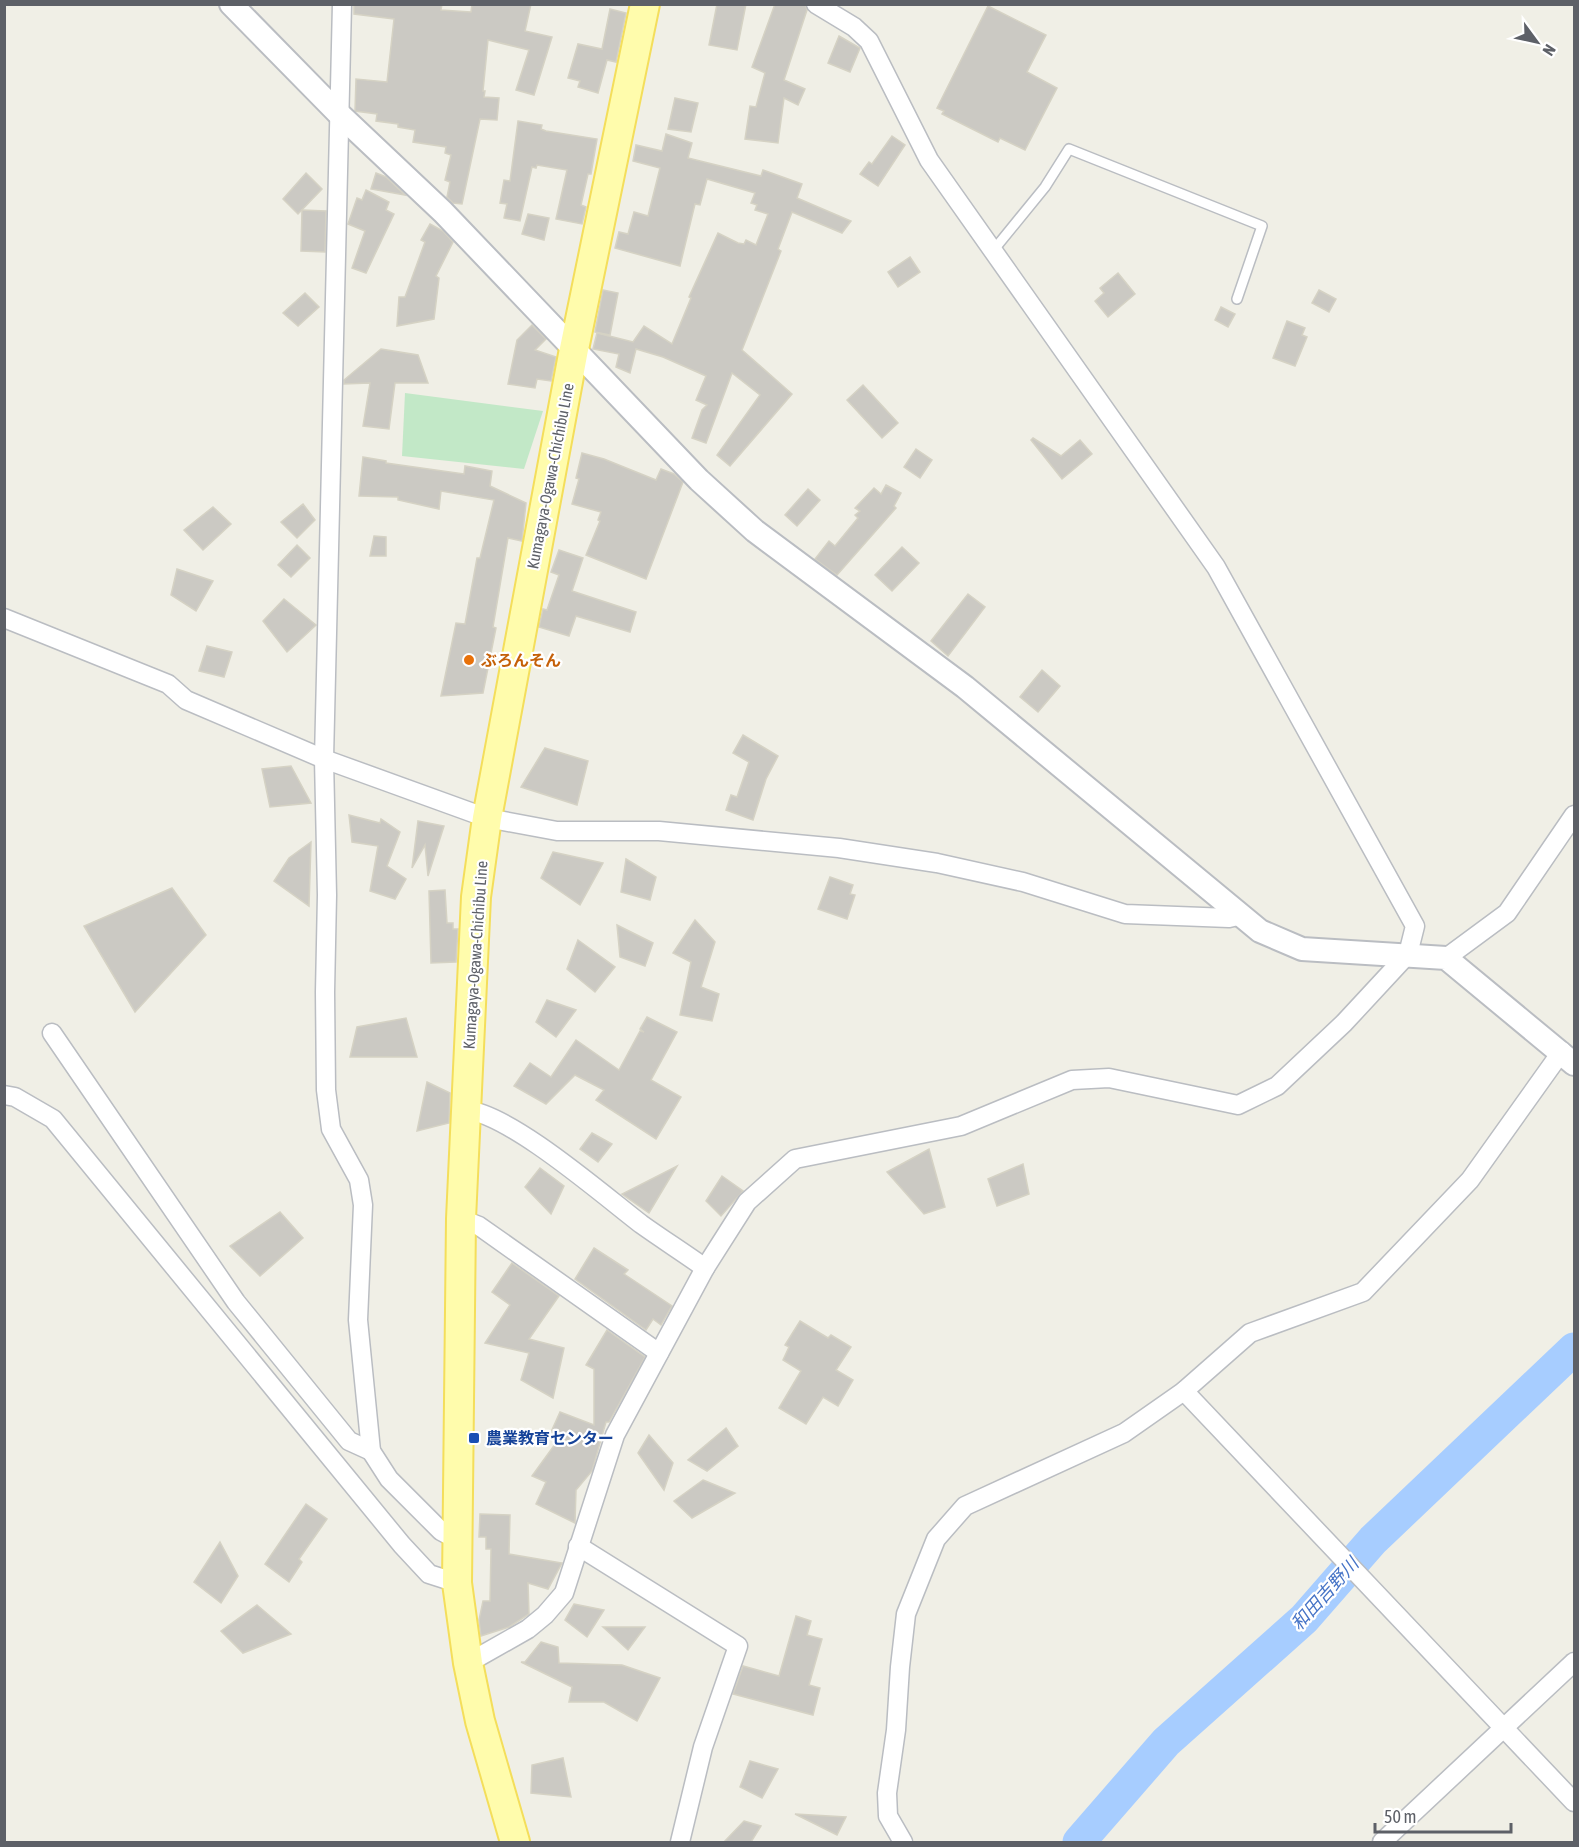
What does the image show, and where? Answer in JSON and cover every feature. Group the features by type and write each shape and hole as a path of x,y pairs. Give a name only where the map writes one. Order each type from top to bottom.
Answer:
{"main road":[{"name":"Kumagaya-Ogawa-Chichibu Line","path":"515,1842 480,1721 468,1663 457,1583 461,1219 476,897 487,818 574,349 645,4"}],"street":[{"path":"231,4 337,112 443,212 699,480 755,531 965,687 1260,930 1302,949 1446,958 1568,1058 1470,1180 1363,1292 1250,1333 1184,1391 1124,1433 965,1506 936,1539 906,1614 900,1667 896,1730 887,1793 888,1816 903,1842"},
{"path":"342,4 337,112 324,759 327,895 326,1090 331,1129 359,1180 363,1205 358,1320 371,1450 389,1479 441,1531 456,1539"},
{"path":"468,1663 528,1629 545,1615 564,1593 615,1435 705,1268 747,1202 795,1159 960,1126 1072,1080 1109,1078 1238,1105 1277,1086 1344,1023 1408,954 1415,926 1216,567 929,160 869,41 854,27 816,4"},
{"path":"4,618 168,684 186,700 324,759 487,818 557,831 659,831 839,848 936,863 1023,882 1125,914 1229,918 1242,915"},
{"path":"1446,958 1507,913 1575,815"},
{"path":"52,1033 236,1302 349,1441 371,1450"},
{"path":"4,1095 15,1097 53,1119 402,1545 429,1574 457,1583"},
{"path":"466,1110 481,1111 528,1140 705,1268"},
{"path":"461,1219 479,1226 659,1353"},
{"path":"1184,1391 1375,1589 1575,1802"},
{"path":"578,1546 738,1646 703,1747 680,1842"},
{"path":"1382,1842 1575,1662"}],"lane":[{"path":"992,252 1046,187 1069,148 1263,226 1238,299"}],"green space":[{"path":"405,393 543,411 524,469 402,456"}],"building":[{"path":"354,4 442,4 441,10 471,12 472,4 531,4 525,31 552,37 534,95 516,90 529,50 488,40 483,91 485,91 484,97 499,98 497,120 480,119 462,204 453,203 447,197 450,182 445,180 451,155 445,153 446,147 413,142 415,130 398,127 398,124 376,121 377,114 355,111 356,79 387,82 394,19 354,14"},
{"path":"717,4 746,4 737,50 709,45"},
{"path":"775,4 805,4 807,10 784,80 805,89 798,105 784,98 778,143 745,139 750,106 756,107 765,73 752,67"},
{"path":"988,6 1046,35 1027,72 1057,88 1025,150 1000,138 998,142 942,114 944,111 937,108"},
{"path":"610,9 626,13 616,62 607,60 598,93 578,87 580,81 568,78 578,44 602,49"},
{"path":"839,36 860,48 850,72 828,63"},
{"path":"675,98 698,103 691,132 668,129"},
{"path":"518,121 542,125 541,129 546,131 597,139 591,174 588,174 581,205 586,207 582,224 556,219 567,170 537,165 536,168 532,167 520,221 504,218 507,204 500,203 504,180 510,181"},
{"path":"666,134 692,143 688,158 761,176 763,170 802,184 797,198 851,221 842,233 792,212 778,249 781,251 742,350 792,394 730,466 717,455 760,395 732,373 706,443 692,438 702,410 707,405 696,400 706,376 663,357 636,349 630,373 616,367 619,354 593,349 597,333 633,342 644,326 672,344 691,298 689,297 718,233 738,243 744,244 746,240 756,245 768,214 755,210 757,205 751,203 755,193 707,179 700,205 695,204 680,266 615,248 619,232 628,234 634,212 648,216 660,168 633,161 636,145 662,151"},
{"path":"892,136 905,145 878,186 860,174 869,162 872,164"},
{"path":"306,173 322,189 298,214 283,199"},
{"path":"376,173 386,177 405,195 371,189"},
{"path":"366,190 389,202 386,210 394,214 366,273 352,268 365,231 348,224 357,198 362,200"},
{"path":"302,210 326,211 325,252 301,251"},
{"path":"528,214 549,218 544,240 522,234"},
{"path":"430,224 443,231 453,242 436,276 439,278 434,319 397,326 399,297 405,297 425,242 421,240"},
{"path":"910,257 920,272 898,287 888,272"},
{"path":"1118,273 1135,294 1108,317 1095,301 1104,293 1100,288"},
{"path":"603,290 618,293 610,335 595,332"},
{"path":"1319,290 1336,299 1329,312 1312,303"},
{"path":"305,293 319,307 298,326 283,313"},
{"path":"1221,307 1235,314 1228,327 1215,320"},
{"path":"1287,321 1305,328 1302,335 1307,337 1295,366 1273,358"},
{"path":"532,325 546,339 535,350 556,357 551,381 537,379 535,388 508,384 517,340"},
{"path":"381,349 418,355 428,383 395,383 389,429 363,426 370,383 344,384 344,380"},
{"path":"863,385 898,423 882,438 847,400"},
{"path":"1033,438 1061,456 1080,440 1092,454 1062,479 1031,440"},
{"path":"916,449 932,460 920,478 904,467"},
{"path":"582,453 604,459 656,480 661,469 674,474 683,482 646,579 586,555 600,521 598,520 601,512 572,504 579,479 576,478"},
{"path":"363,457 386,461 386,463 464,474 465,466 492,471 490,486 526,503 522,541 508,538 493,627 496,628 483,693 441,696 456,623 465,624 477,558 480,558 494,500 441,491 439,509 398,500 398,497 359,496"},
{"path":"886,485 901,493 894,506 896,508 837,575 815,559 829,541 835,546 858,518 855,515 860,511 855,508 874,488 881,494"},
{"path":"808,489 820,500 797,526 785,515"},
{"path":"303,504 315,520 297,538 281,522"},
{"path":"213,507 231,524 203,550 184,530"},
{"path":"374,536 386,537 386,556 370,556"},
{"path":"297,545 310,558 291,577 278,565"},
{"path":"902,547 919,563 892,591 875,575"},
{"path":"559,550 583,558 572,591 636,612 630,632 576,616 569,636 539,627 543,609 547,610 559,575 551,572"},
{"path":"177,569 213,581 196,611 171,595"},
{"path":"968,594 985,607 948,656 931,641"},
{"path":"284,599 316,625 287,652 263,621"},
{"path":"207,646 232,652 224,677 199,671"},
{"path":"1042,670 1060,686 1038,712 1020,697"},
{"path":"743,735 778,756 766,779 753,820 726,810 731,795 737,797 749,762 733,753"},
{"path":"545,748 588,761 577,805 521,787"},
{"path":"291,766 311,803 270,807 262,769"},
{"path":"349,815 380,823 381,819 400,832 387,866 406,879 395,899 370,891 378,846 352,842"},
{"path":"418,821 444,826 428,876 425,845 412,868"},
{"path":"311,842 309,906 274,881 289,858"},
{"path":"553,852 603,863 580,905 541,878"},
{"path":"626,859 656,877 650,900 621,892"},
{"path":"830,877 853,885 850,894 855,895 847,919 818,909"},
{"path":"172,888 206,935 135,1012 84,926"},
{"path":"445,890 447,923 453,923 453,929 458,929 456,962 431,963 429,891"},
{"path":"695,920 715,942 701,987 719,994 712,1021 680,1015 691,962 673,953"},
{"path":"617,925 653,943 645,966 620,957"},
{"path":"578,940 615,967 595,992 567,969"},
{"path":"547,1000 576,1010 556,1037 536,1022"},
{"path":"647,1017 677,1032 651,1080 681,1097 656,1139 596,1100 604,1090 575,1075 546,1104 514,1086 530,1063 551,1077 576,1040 619,1070 640,1031 644,1032 640,1029"},
{"path":"406,1018 417,1057 350,1057 357,1027"},
{"path":"427,1082 450,1093 449,1123 417,1131"},
{"path":"592,1133 612,1144 598,1162 580,1149"},
{"path":"929,1149 945,1207 924,1214 887,1172"},
{"path":"1023,1164 1029,1194 997,1206 988,1179"},
{"path":"677,1166 649,1213 622,1194"},
{"path":"540,1168 564,1186 551,1214 525,1187"},
{"path":"722,1176 743,1191 721,1216 706,1201"},
{"path":"280,1212 303,1238 260,1276 230,1246"},
{"path":"594,1248 628,1270 624,1274 672,1306 661,1325 653,1319 646,1330 575,1279"},
{"path":"512,1263 559,1296 529,1339 564,1348 553,1398 521,1380 529,1353 485,1343 510,1305 492,1292"},
{"path":"800,1321 828,1338 831,1335 851,1347 836,1370 853,1380 838,1406 823,1397 806,1424 779,1408 801,1371 783,1360 789,1347 785,1345"},
{"path":"607,1330 645,1357 609,1422 606,1422 592,1471 576,1490 575,1523 536,1504 546,1482 532,1476 561,1436 551,1432 560,1412 594,1425 594,1369 586,1365"},
{"path":"726,1428 738,1446 707,1471 688,1460"},
{"path":"649,1435 673,1463 664,1490 638,1453"},
{"path":"703,1480 735,1493 692,1518 674,1501"},
{"path":"306,1504 327,1519 299,1559 302,1562 289,1582 265,1564"},
{"path":"480,1514 510,1515 509,1554 562,1563 548,1589 528,1583 529,1614 509,1627 481,1636 479,1620 483,1601 490,1601 491,1549 486,1549 486,1537 479,1537"},
{"path":"220,1542 238,1576 221,1603 194,1582"},
{"path":"574,1604 604,1610 587,1637 565,1620"},
{"path":"257,1605 291,1634 243,1653 221,1631"},
{"path":"796,1616 811,1621 807,1635 822,1639 809,1685 820,1688 813,1715 733,1694 743,1666 779,1676"},
{"path":"603,1627 645,1627 628,1650"},
{"path":"541,1642 558,1647 559,1663 622,1665 660,1678 637,1721 604,1702 569,1702 572,1687 521,1662 525,1662"},
{"path":"563,1758 571,1797 531,1793 532,1765"},
{"path":"750,1761 778,1769 762,1798 740,1787"},
{"path":"795,1814 846,1817 837,1835"},
{"path":"744,1821 761,1826 751,1842 724,1842"}],"waterway":[{"name":"和田吉野川","path":"1079,1842 1166,1742 1304,1619 1373,1540 1574,1349"}],"place":[{"name":"ぶろんそん","path":"469,660"},
{"name":"農業教育センター","path":"474,1438"}]}
